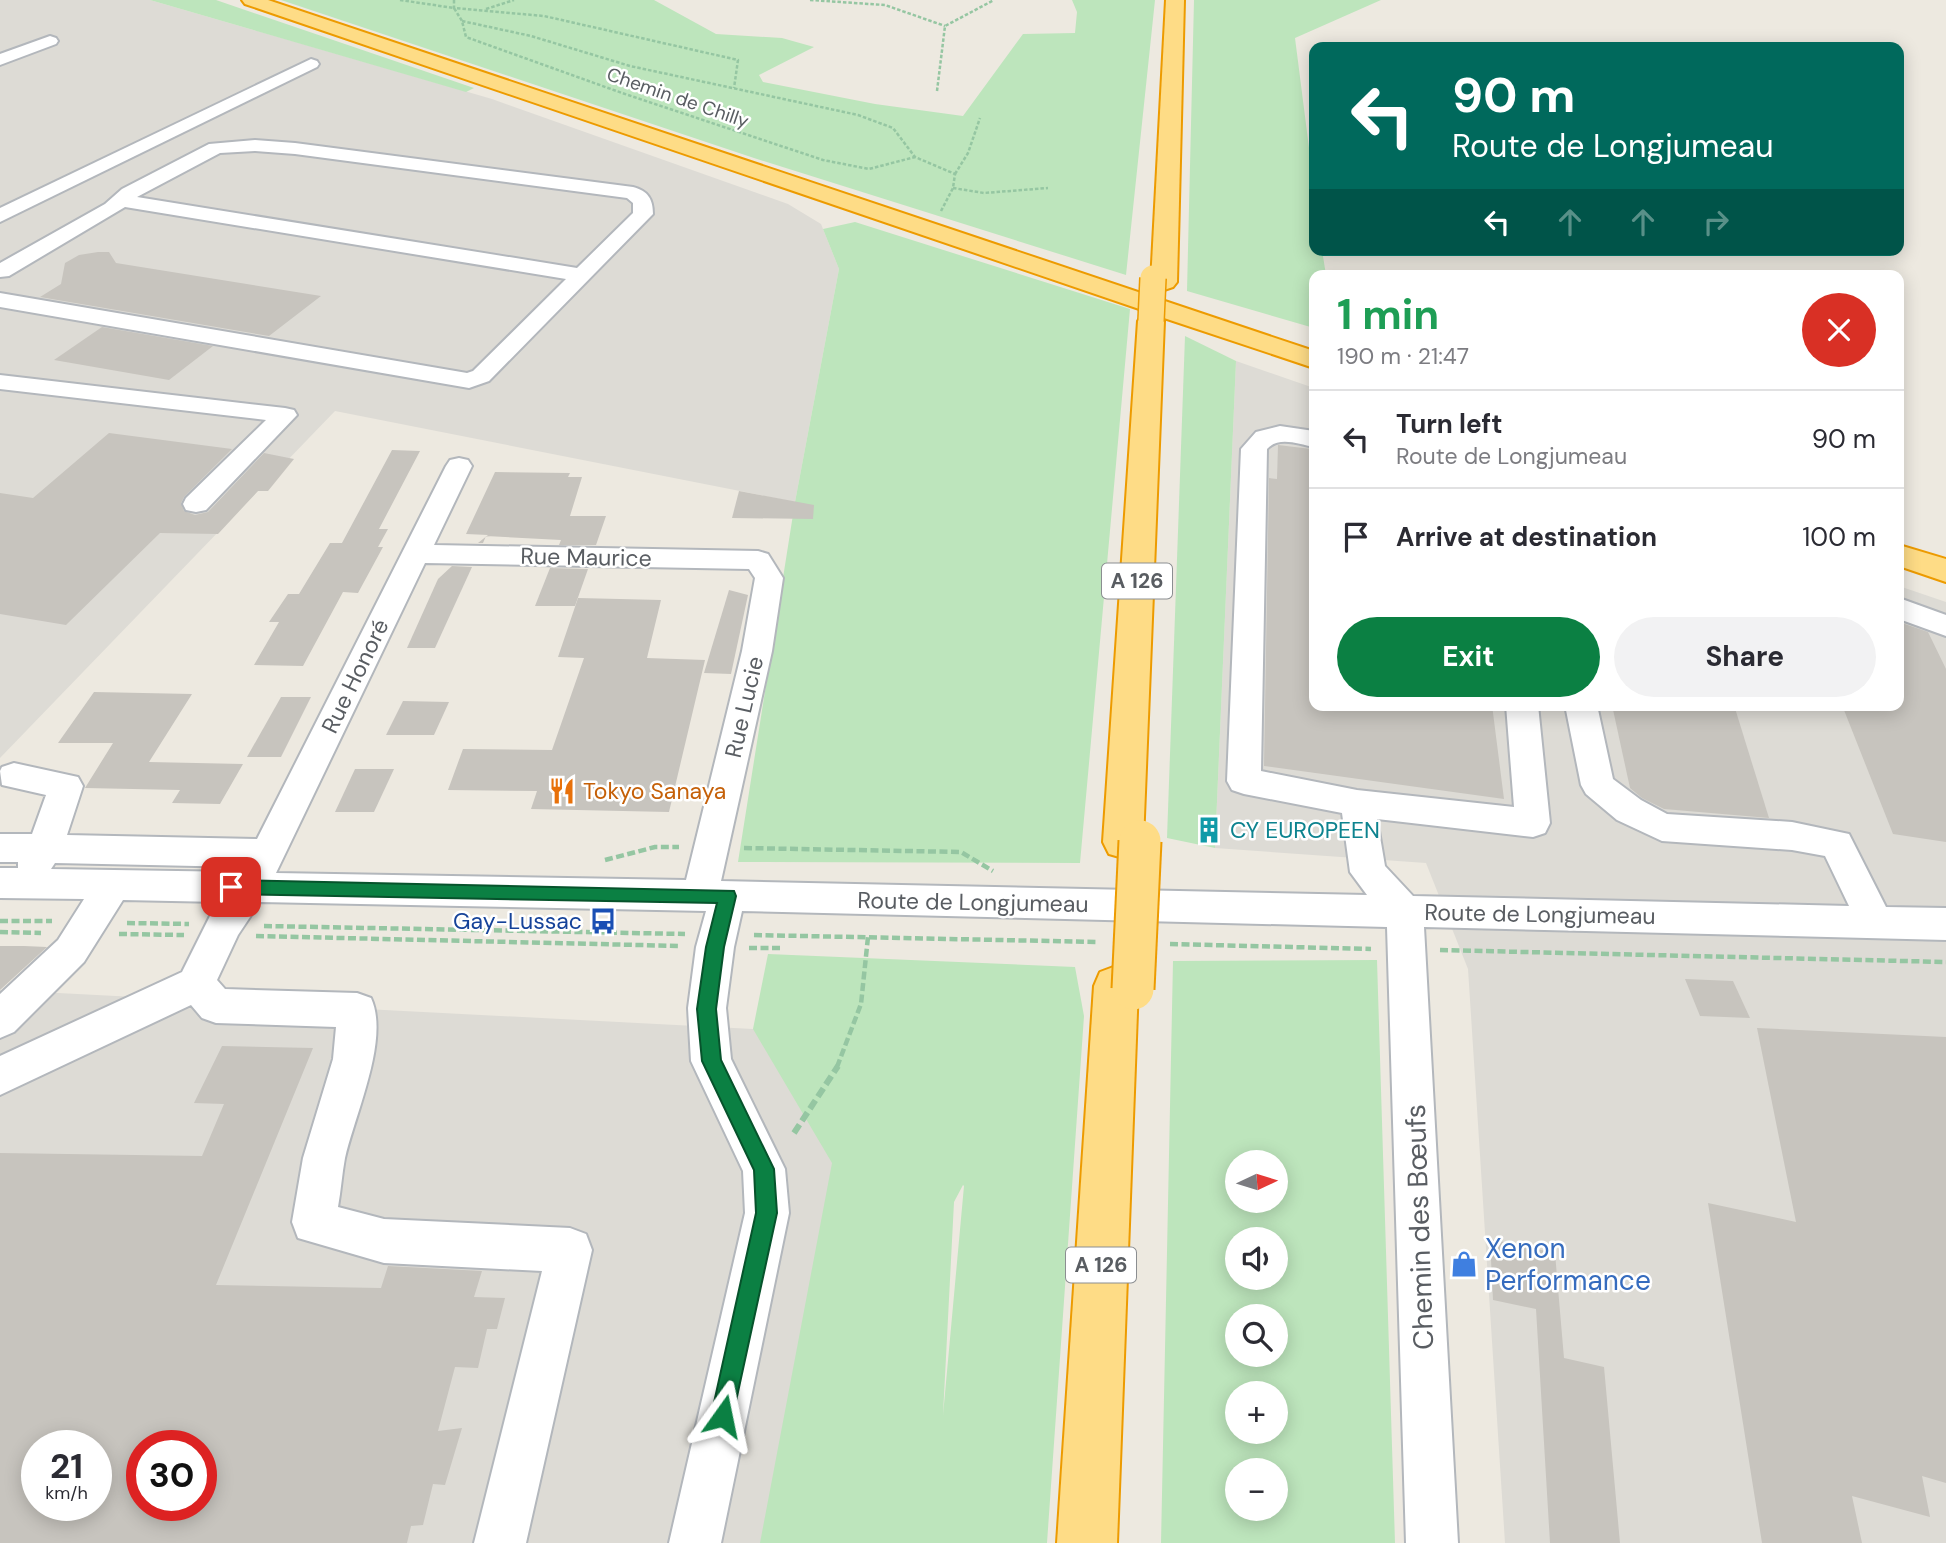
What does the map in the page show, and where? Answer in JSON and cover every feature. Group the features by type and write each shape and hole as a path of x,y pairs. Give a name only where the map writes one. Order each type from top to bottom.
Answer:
{"highway":[{"path":"251,0 1309,358"},
{"name":"A 126","path":"1087,1543 1117,972 1132,841 1157,323 1168,0"},
{"name":"A 126","path":"1158,280 1175,0"},
{"path":"1904,557 1946,571"},
{"name":"A 126","path":"1111,1543 1117,972"}],"street":[{"path":"0,60 50,41"},
{"path":"0,216 311,64"},
{"path":"0,273 112,208 129,192 216,148 254,146 633,193 643,201 643,214 481,376 461,381 0,299"},
{"path":"121,200 582,275"},
{"path":"0,382 285,415 196,504"},
{"path":"1309,438 1268,434 1257,441 1254,449 1244,780 1357,803 1533,823 1523,711"},
{"name":"Rue Honoré","path":"196,984 222,930 251,887 459,466"},
{"name":"Rue Maurice","path":"414,554 758,560"},
{"name":"Rue Lucie","path":"695,1543 767,1213 764,1169 711,1061 707,1009 715,918 712,847 757,651 769,578 758,560"},
{"path":"1904,610 1946,626"},
{"path":"1582,711 1598,785 1629,810 1662,827 1792,836 1838,844 1875,922"},
{"path":"10,884 45,849 66,786 14,776"},
{"path":"1357,803 1368,872 1406,930"},
{"path":"0,848 268,853"},
{"name":"Route de Longjumeau","path":"10,884 251,887 715,918 1406,930 1875,922 1941,931"},
{"path":"0,1020 71,951 113,886"},
{"name":"Chemin des Bœufs","path":"1406,930 1432,1543"},
{"path":"0,1076 196,984 216,1006 357,1010 353,1059 324,1158 314,1222 384,1241 570,1250 500,1543"}],"path":[{"name":"Chemin de Chilly","path":"400,0 544,16 738,60 734,88"},
{"path":"454,0 454,8"},
{"path":"482,11 514,0"},
{"path":"810,0 885,5 945,26 994,0"},
{"name":"Chemin de Chilly","path":"454,8 462,21 466,37 595,84 823,160 869,169 915,157"},
{"path":"462,21 531,36 630,66 858,115 893,128 915,157 955,174"},
{"path":"937,91 945,26"},
{"path":"941,209 953,188 955,174 968,153 980,118"},
{"path":"953,188 984,193 1048,188"},
{"path":"606,860 655,847 961,852 994,872"},
{"path":"0,932 85,928 222,930 715,918 1117,972"},
{"path":"0,920 85,928 222,930 715,918 780,948"},
{"path":"1159,944 1406,930 1946,962"},
{"path":"794,1133 841,1059 861,1004 868,937"}],"shaded area":[{"path":"0,0 150,0 492,99 788,204 821,224 839,269 795,502 335,411 0,758"},
{"path":"1236,361 1309,386 1309,711 1904,711 1904,588 1946,602 1946,1543 1505,1543 1468,969 1426,863 1215,848"},
{"path":"0,990 753,1029 987,1033 887,1543 0,1543"}],"green space":[{"path":"150,0 216,0 474,88 466,92"},
{"path":"281,0 654,0 716,34 782,38 814,47 759,75 763,82 875,104 963,116 1023,34 1075,33 1077,12 1072,0 1155,0 1126,275 754,158"},
{"path":"1194,0 1381,0 1295,38 1309,148 1309,256 1323,256 1325,270 1309,270 1309,327 1187,291"},
{"path":"855,222 1130,309 1080,863 738,862 795,502 839,269 823,229"},
{"path":"1185,336 1236,361 1215,848 1167,838"},
{"path":"768,954 1075,967 1084,1016 1047,1543 760,1543 832,1163 753,1029","holes":["964,1186 943,1415 954,1202"]},
{"path":"1377,960 1395,1543 1161,1543 1173,961"}],"building":[{"path":"109,252 116,263 321,296 269,336 40,297 61,284 65,263 79,255"},
{"path":"102,327 213,346 169,380 54,360"},
{"path":"109,433 232,449 184,497 181,503 184,511 195,515 208,512 264,453 294,459 268,491 258,491 218,534 160,533 66,625 0,614 0,493 33,498"},
{"path":"1278,445 1309,449 1309,711 1493,711 1504,799 1264,766 1269,478 1277,479"},
{"path":"392,450 420,451 379,529 388,529 378,547 383,547 358,593 343,592 303,666 254,665 279,622 269,622 288,594 299,594 330,543 342,543"},
{"path":"495,472 570,473 568,477 582,477 570,516 606,516 596,545 559,545 561,540 466,534"},
{"path":"739,491 814,505 813,519 732,518"},
{"path":"452,566 472,567 435,648 407,648 438,579"},
{"path":"550,568 588,569 575,606 535,606"},
{"path":"729,590 748,595 731,674 704,673"},
{"path":"578,598 661,600 647,658 705,660 669,812 531,809 537,791 448,790 463,749 552,750 584,658 558,657"},
{"path":"1904,624 1928,632 1946,669 1946,842 1893,834 1844,711 1904,711"},
{"path":"94,692 192,694 149,762 243,764 220,804 172,803 180,790 85,788 113,743 58,743"},
{"path":"281,697 311,697 281,757 247,757"},
{"path":"403,701 449,702 434,735 386,735"},
{"path":"1613,711 1736,711 1769,818 1664,809 1642,798 1630,788"},
{"path":"355,769 394,769 374,812 335,812"},
{"path":"0,946 24,946 47,947 0,990"},
{"path":"1685,979 1733,981 1750,1018 1700,1016"},
{"path":"1757,1028 1946,1037 1946,1483 1922,1476 1930,1517 1852,1496 1862,1543 1762,1543 1708,1203 1796,1222"},
{"path":"222,1046 313,1048 216,1285 381,1288 388,1266 482,1271 474,1297 505,1298 497,1329 487,1329 478,1368 455,1367 438,1431 462,1428 445,1485 433,1484 423,1525 411,1526 407,1543 0,1543 0,1153 202,1156 224,1104 194,1103"},
{"path":"1490,1239 1555,1253 1564,1358 1604,1367 1620,1543 1550,1543 1536,1309 1493,1300"}],"place":[{"name":"Tokyo Sanaya","path":"562,791"},
{"name":"CY EUROPEEN","path":"1209,830"},
{"name":"Gay-Lussac","path":"603,921"},
{"name":"Xenon Performance","path":"1464,1264"}],"route":[{"path":"231,887 728,896 715,947 707,1009 711,1061 764,1169 767,1213 723,1416"}]}
